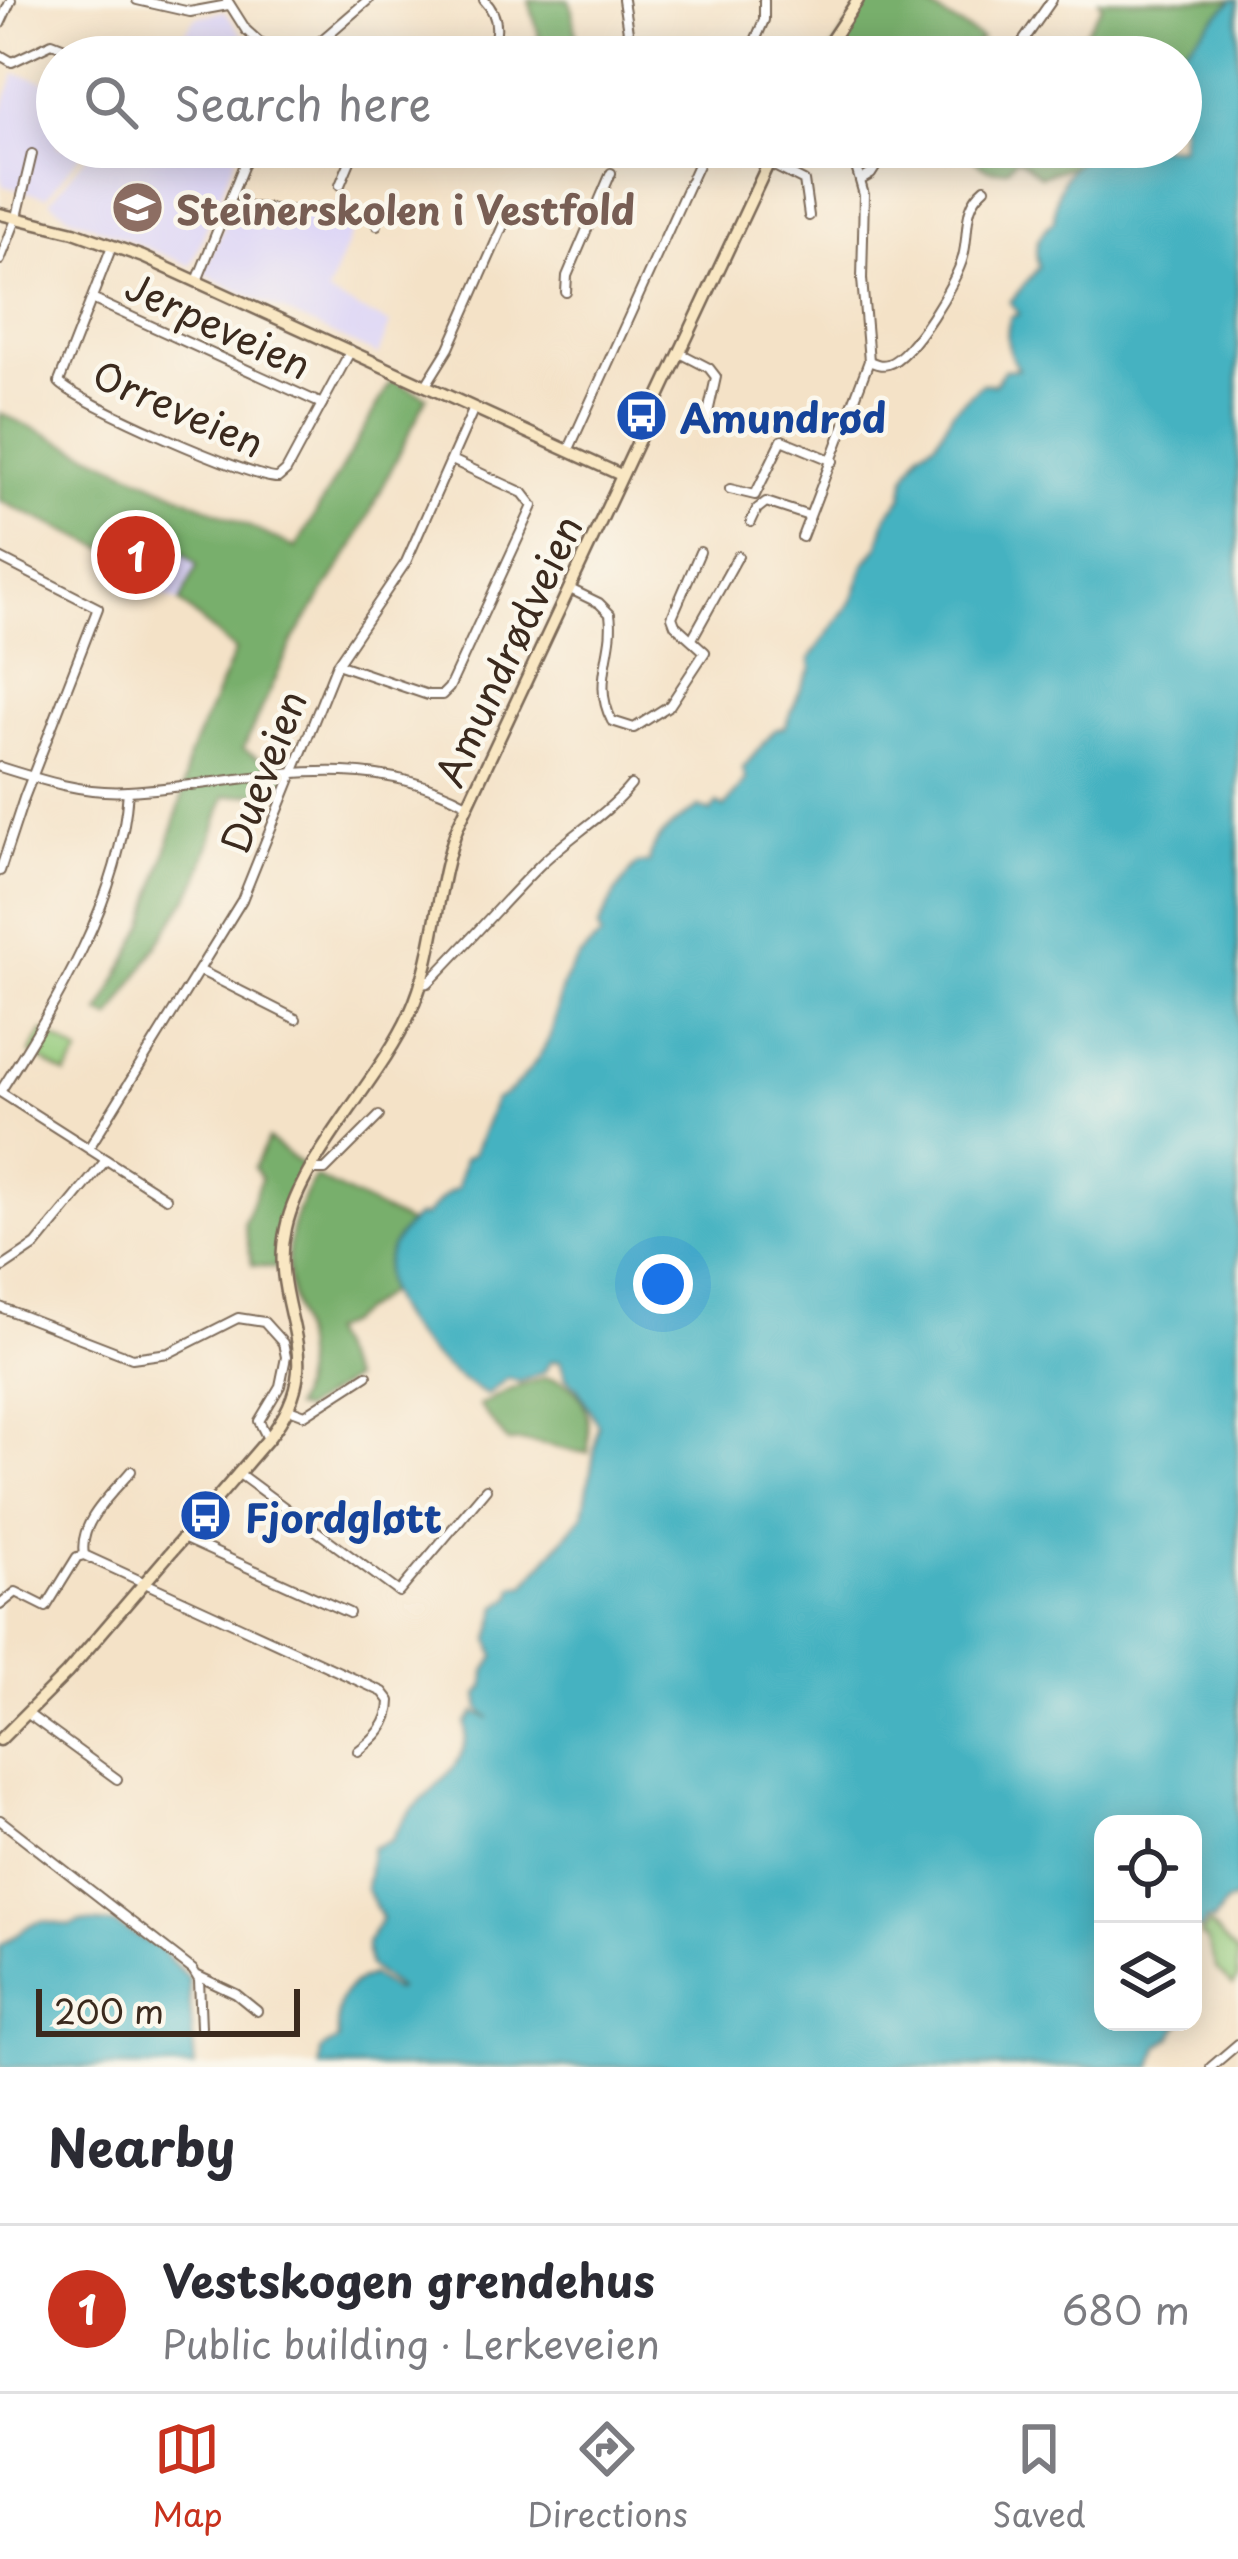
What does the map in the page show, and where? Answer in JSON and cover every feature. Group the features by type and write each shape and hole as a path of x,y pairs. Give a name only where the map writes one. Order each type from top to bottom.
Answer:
{"main road":[{"path":"834,36 858,0"},
{"name":"Amundrødveien","path":"0,1740 143,1584 289,1409 300,1358 283,1274 289,1216 312,1170 399,1034 421,984 447,859 467,804 766,168"},
{"path":"0,214 112,244 622,475"}],"street":[{"path":"0,24 11,0"},
{"path":"137,0 190,12 227,3 253,36"},
{"path":"326,36 368,0"},
{"path":"484,0 494,13 495,36"},
{"path":"623,0 629,36"},
{"path":"757,36 764,20 764,0"},
{"path":"1027,36 1052,0"},
{"path":"0,55 12,62 36,48"},
{"path":"0,260 17,217 32,154"},
{"path":"197,281 243,168"},
{"path":"340,185 347,168"},
{"path":"568,449 696,168"},
{"path":"778,168 804,181 809,216"},
{"path":"802,537 869,361 861,180 855,168"},
{"path":"861,180 875,168"},
{"path":"566,292 566,277 611,172"},
{"path":"869,361 895,360 940,303 963,257 970,203 985,188"},
{"path":"228,205 297,212 356,207 377,225"},
{"path":"426,385 448,348 509,212"},
{"name":"Orreveien","path":"112,244 59,380 63,388 85,400 272,480 286,471 350,350"},
{"name":"Jerpeveien","path":"92,299 322,404"},
{"path":"679,352 716,377 706,422"},
{"name":"Dueveien","path":"89,1148 249,886 337,664 404,566 475,407"},
{"path":"730,489 755,495 782,440 833,461"},
{"path":"337,664 428,695 442,695 449,688 533,509 523,493 452,460"},
{"path":"752,522 766,502 809,516"},
{"path":"568,588 610,614 604,703 612,721 634,728 670,705 705,652 672,617 700,552"},
{"path":"693,637 738,556"},
{"path":"0,558 98,608 0,871"},
{"path":"0,767 88,789 128,791 295,770 389,778 467,804"},
{"name":"Amundrødveien","path":"421,984 428,983 486,926 541,863 612,807 631,785"},
{"path":"128,791 122,831 93,926 61,992 0,1092 166,1198"},
{"path":"201,971 296,1018"},
{"name":"Amundrødveien","path":"312,1170 325,1170 379,1116"},
{"path":"0,1269 36,1244 106,1160"},
{"path":"0,1307 132,1358 169,1353 238,1318 264,1322 284,1343 286,1357 280,1387 259,1421 268,1439"},
{"path":"289,1409 305,1415 368,1375"},
{"path":"84,1556 84,1538 97,1512 131,1471"},
{"path":"238,1473 399,1592 486,1489"},
{"path":"183,1538 349,1613"},
{"path":"0,1605 16,1592 46,1606 77,1557 84,1556 386,1695 391,1705 388,1717 358,1751"},
{"path":"28,1714 117,1779"},
{"path":"0,1820 196,1975 236,1994 257,2011"},
{"path":"196,1975 201,2027"},
{"path":"1211,2067 1238,2044"}],"shaded area":[{"path":"224,11 243,36 182,36 196,17"},
{"path":"15,73 36,79 36,168 70,168 47,197 3,186 0,118"},
{"name":"Steinerskolen i Vestfold","path":"77,168 231,168 191,266 68,215 50,201"},
{"path":"363,205 327,294 390,324 378,355 203,274 232,208"},
{"path":"132,518 181,539 179,548 197,565 180,602 110,573"}],"green space":[{"path":"529,0 570,0 576,36 539,36"},
{"path":"866,0 917,0 977,36 842,36"},
{"path":"1099,0 1233,0 1198,36 1083,36 1102,6"},
{"path":"1030,168 1066,168 1040,176"},
{"path":"392,380 427,397 354,545 294,639 243,749 269,764 291,763 282,791 225,796 198,881 111,1018 100,1013 145,924 183,794 187,761 235,651 180,602 197,565 178,548 180,539 132,518 117,554 0,501 0,413 296,548"},
{"path":"43,1031 80,1054 66,1075 30,1053"},
{"path":"268,1139 306,1168 282,1215 277,1268 252,1265 244,1223 261,1179 254,1168"},
{"path":"315,1177 410,1224 387,1264 388,1292 328,1332 351,1380 303,1410 293,1408 302,1379 303,1352 288,1249 300,1205"},
{"path":"544,1378 558,1380 578,1393 587,1415 588,1453 508,1442 479,1406"},
{"path":"1209,1924 1236,1953 1238,1979 1233,1986 1217,1970 1202,1933"}],"water":[{"path":"1238,0 1238,1898 1226,1903 1202,1927 1202,1815 1094,1815 1094,2031 1176,2031 1159,2046 1153,2067 320,2067 321,2050 338,2040 338,2008 351,1986 371,1975 398,1989 369,1966 366,1943 382,1918 366,1889 372,1848 392,1840 411,1811 450,1772 460,1758 466,1724 475,1712 490,1718 480,1709 478,1695 495,1657 490,1640 498,1606 512,1597 514,1587 525,1585 583,1515 598,1425 577,1387 566,1378 560,1360 520,1382 508,1378 487,1395 450,1371 398,1315 385,1271 390,1250 413,1220 457,1188 464,1159 474,1153 495,1100 519,1082 546,1045 565,980 580,956 601,937 598,928 615,893 637,864 649,863 655,845 675,824 699,807 711,812 717,803 724,808 746,780 743,768 775,730 785,727 811,670 810,659 853,599 864,565 879,545 887,515 902,498 906,476 921,450 936,441 953,411 982,384 995,384 1004,370 1018,369 1008,337 1011,317 1019,314 1010,302 1039,267 1038,241 1054,220 1066,174 1072,168 1202,168 1202,36 1197,36"},
{"path":"43,1921 70,1926 114,1924 160,1949 188,1978 195,2067 0,2067 0,1946"}],"place":[{"name":"Steinerskolen i Vestfold","path":"137,208"},
{"name":"Amundrød","path":"641,416"},
{"name":"Vestskogen grendehus","path":"136,555"},
{"name":"Fjordgløtt","path":"206,1516"}]}
